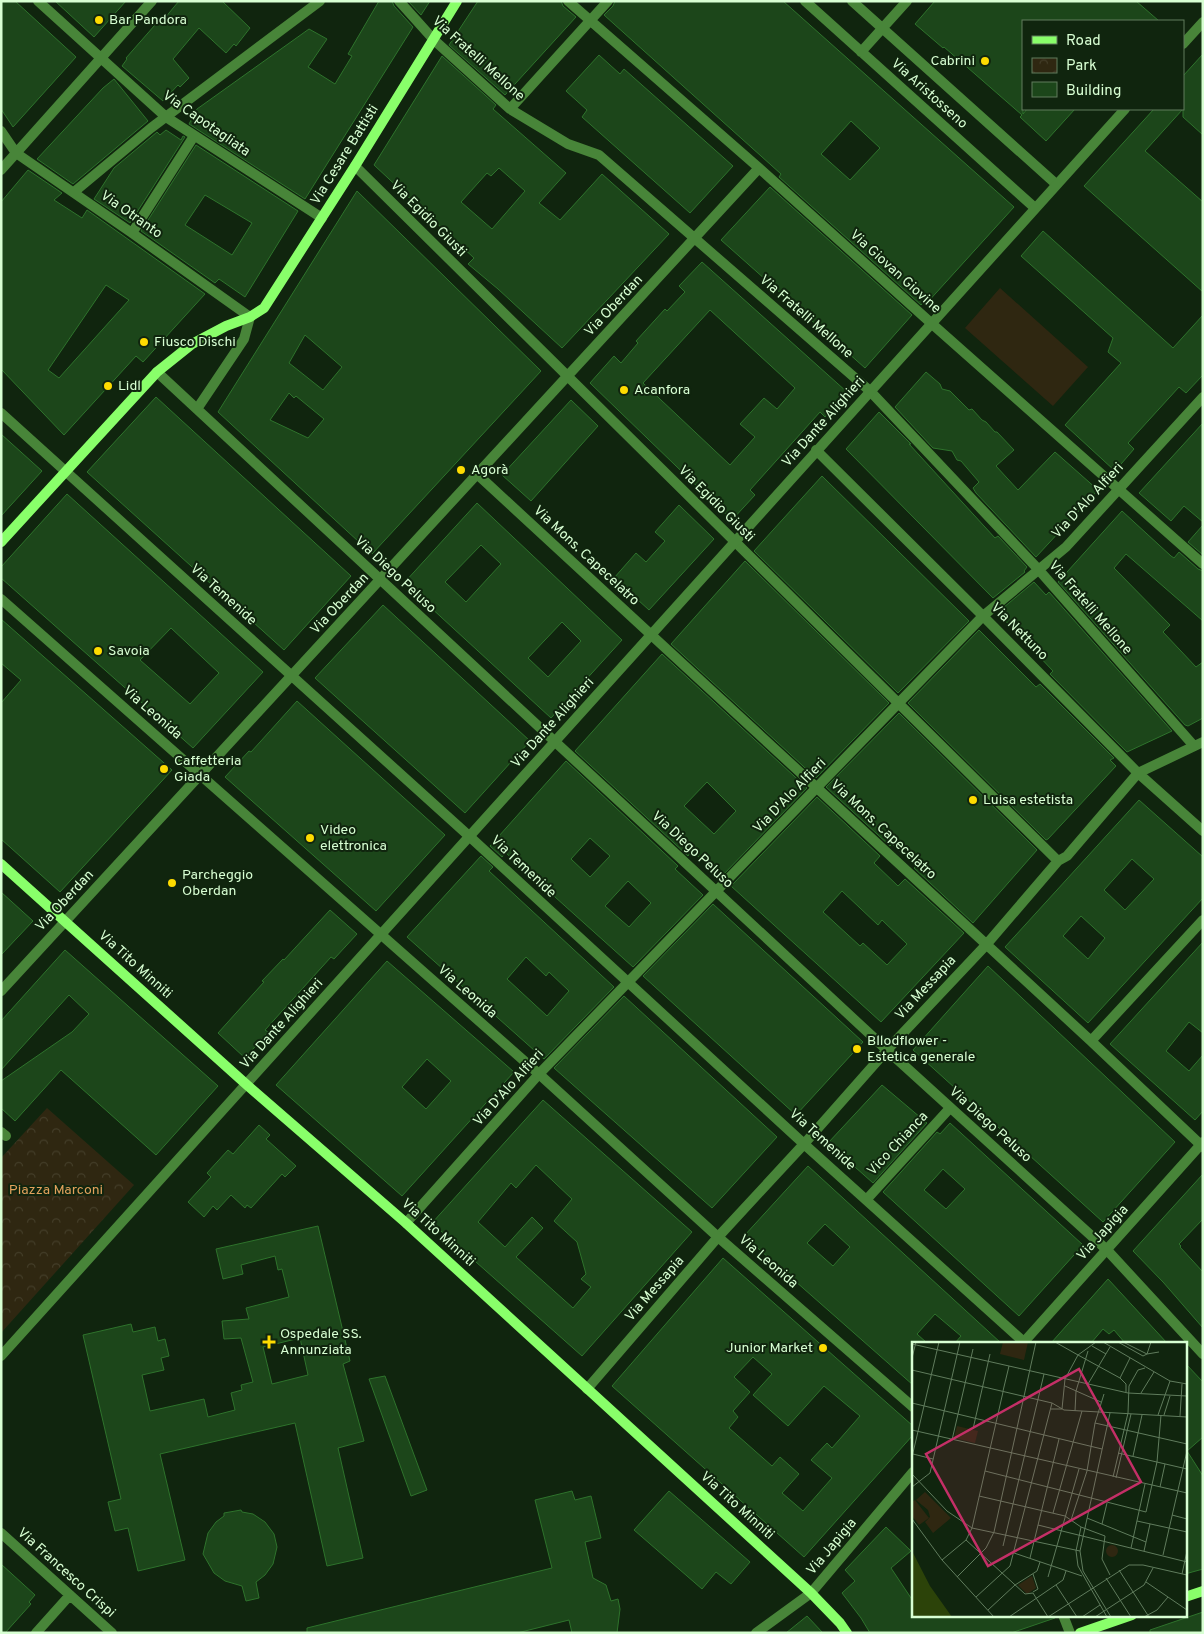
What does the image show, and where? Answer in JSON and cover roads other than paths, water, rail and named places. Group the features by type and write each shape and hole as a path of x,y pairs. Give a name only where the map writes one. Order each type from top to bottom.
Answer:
{"main road":[{"name":"Via Cesare Battisti","path":"250,317 264,308 457,1"},
{"path":"1,542 157,372 192,344 226,326 250,317"},
{"name":"Via Tito Minniti","path":"1,864 247,1085 406,1222 811,1593 847,1633"},
{"path":"1186,1597 1203,1591"},
{"path":"1080,1633 1129,1616"}],"street":[{"name":"Via Capotagliata","path":"38,1 166,117 322,218"},
{"path":"1,170 152,1"},
{"path":"74,192 166,117 320,1"},
{"name":"Via Fratelli Mellone","path":"399,1 434,40 510,109 568,144 599,155 870,391 1038,569 1198,744"},
{"name":"Via Giovan Giovine","path":"568,1 759,168 1203,564"},
{"path":"510,109 608,1"},
{"name":"Via Aristosseno","path":"805,1 1035,208"},
{"name":"Via Aristosseno","path":"852,1 1056,184"},
{"path":"861,52 907,1"},
{"path":"1184,43 1203,22"},
{"name":"Via Dante Alighieri","path":"1,1356 1124,110"},
{"name":"Via Otranto","path":"1,131 16,153 132,232 250,317"},
{"path":"132,232 194,136"},
{"name":"Via Egidio Giusti","path":"355,166 1058,861"},
{"name":"Via Oberdan","path":"1,991 759,168"},
{"path":"197,409 244,339 250,317"},
{"name":"Via Diego Peluso","path":"157,372 887,1050 1107,1250 1203,1354"},
{"name":"Via D'Alo Alfieri","path":"406,1222 539,1074 983,616 1066,547 1203,397"},
{"name":"Via Temenide","path":"1,413 1024,1342"},
{"name":"Via Nettuno","path":"816,450 1138,773 1203,831"},
{"name":"Via Mons. Capecelatro","path":"477,474 1202,1144"},
{"name":"Via Leonida","path":"1,598 539,1074 718,1237 912,1406"},
{"name":"Via Messapia","path":"587,1389 718,1237 887,1050 986,945 1058,861 1067,856 1138,773 1198,744"},
{"path":"1091,1041 1203,920"},
{"name":"Vico Chianca","path":"866,1199 950,1108"},
{"name":"Via Japigia","path":"1024,1342 1202,1144"},
{"name":"Via Japigia","path":"756,1633 811,1593 912,1473"},
{"name":"Via Francesco Crispi","path":"1,1533 112,1633"},
{"path":"36,1633 70,1595"},
{"path":"1063,1616 1070,1633"}],"place":[{"name":"Bar Pandora","path":"99,20"},
{"name":"Cabrini","path":"985,61"},
{"name":"Fiusco Dischi","path":"144,342"},
{"name":"Lidl","path":"108,386"},
{"name":"Acanfora","path":"624,390"},
{"name":"Agorà","path":"461,470"},
{"name":"Savoia","path":"98,651"},
{"name":"Caffetteria Giada","path":"164,769"},
{"name":"Luisa estetista","path":"973,800"},
{"name":"Video elettronica","path":"310,838"},
{"name":"Parcheggio Oberdan","path":"172,883"},
{"name":"Bllodflower - Estetica generale","path":"857,1049"},
{"name":"Ospedale SS. Annunziata","path":"269,1342"},
{"name":"Junior Market","path":"823,1348"}],"park label":[{"name":"Piazza Marconi","path":"56,1190"}]}
